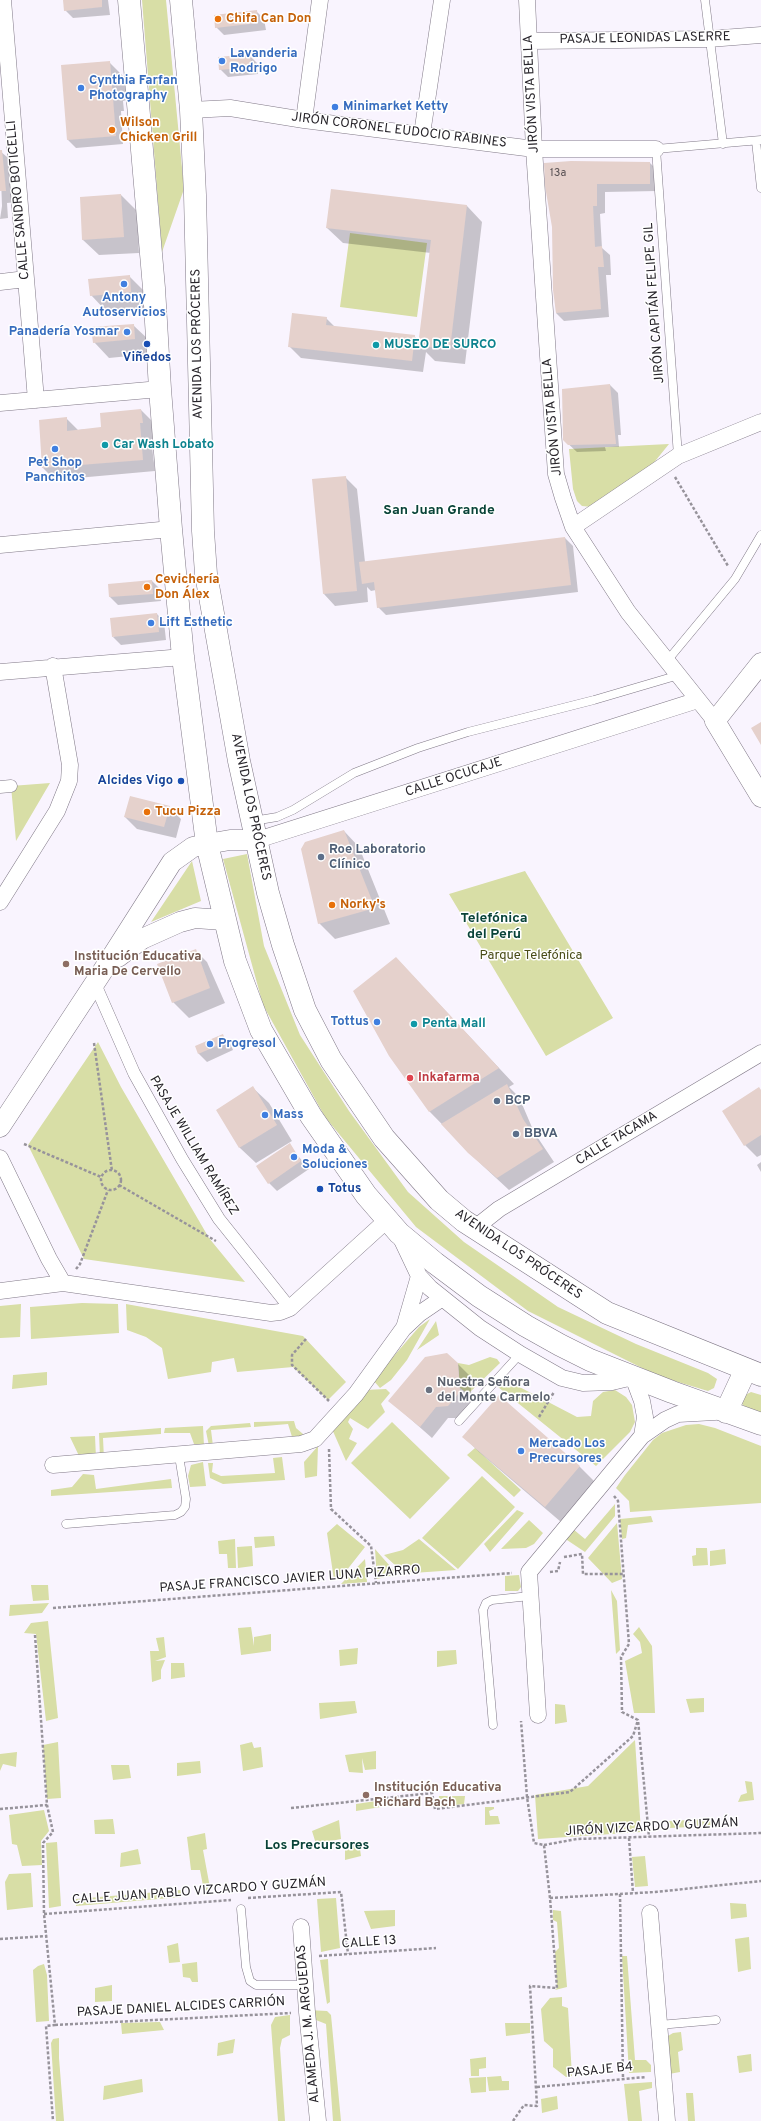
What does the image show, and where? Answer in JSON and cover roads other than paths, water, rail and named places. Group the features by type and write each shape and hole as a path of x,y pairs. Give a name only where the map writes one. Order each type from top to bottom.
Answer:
{"main road":[{"path":"129,0 154,288 160,389 183,657 207,844 224,920 236,961 261,1030 311,1116 366,1195 393,1226 479,1296 526,1326 590,1360 761,1424"},
{"name":"AVENIDA LOS PRÓCERES","path":"181,0 191,110 195,195 206,574 235,738 268,892 288,960 305,1010 331,1060 384,1138 439,1200 475,1228 607,1313 753,1372"},
{"path":"726,1412 753,1372"}],"street":[{"name":"CALLE SANDRO BOTICELLI","path":"3,0 36,400"},
{"path":"304,120 320,0"},
{"path":"422,134 442,0"},
{"name":"JIRÓN VISTA BELLA","path":"527,0 534,149 556,474 573,527 628,612 715,722 761,797"},
{"name":"PASAJE LEONIDAS LASERRE","path":"530,41 708,39 761,35"},
{"name":"JIRÓN CORONEL EUDOCIO RABINES","path":"191,110 230,108 304,120 534,149 656,149"},
{"path":"0,282 26,279"},
{"path":"0,403 160,389"},
{"path":"573,527 672,460 761,422"},
{"path":"0,545 172,529"},
{"path":"0,672 52,666 183,657"},
{"path":"715,722 761,663"},
{"path":"0,902 58,812 70,781 70,765 52,666"},
{"name":"CALLE OCUCAJE","path":"99,978 172,862 193,847 230,840 255,831 698,700"},
{"path":"0,1126 99,978 122,953 142,939 180,922 195,918 224,920"},
{"name":"PASAJE WILLIAM RAMÍREZ","path":"99,978 134,1073 194,1179 219,1219 290,1308"},
{"name":"CALLE TACAMA","path":"475,1228 499,1209 761,1053"},
{"path":"0,1158 63,1283"},
{"path":"0,1291 63,1283 271,1313 290,1308 393,1226 419,1276 441,1298 480,1328 520,1354 562,1378 583,1383 612,1382 633,1377 643,1406 645,1417 642,1436"},
{"path":"403,1329 419,1276"},
{"path":"53,1465 179,1456 301,1444 315,1439 323,1433 356,1394 403,1329 419,1314 441,1298"},
{"path":"538,1715 530,1596 536,1573 642,1436 665,1420 678,1414 698,1411 726,1412"},
{"path":"650,1913 667,2121"},
{"name":"ALAMEDA J. M. ARGUEDAS","path":"301,1927 307,2012 318,2121"}],"lane":[{"path":"704,0 723,144"},
{"path":"656,149 759,141 761,188"},
{"name":"JIRÓN CAPITÁN FELIPE GIL","path":"656,149 672,460"},
{"path":"667,661 735,579 761,535"},
{"path":"255,831 354,773 418,748 468,732 594,700 679,675"},
{"path":"459,1421 520,1354"},
{"path":"66,1524 175,1515 181,1512 185,1507 186,1499 179,1456"},
{"path":"492,1725 482,1610 486,1604 492,1600 530,1596"},
{"path":"242,1909 246,1967 250,1981 256,1985 305,1985"},
{"path":"659,2025 716,2020"}],"place":[{"name":"Chifa Can Don","path":"218,19"},
{"name":"Lavanderia Rodrigo","path":"222,61"},
{"name":"Cynthia Farfan Photography","path":"81,88"},
{"name":"Minimarket Ketty","path":"335,107"},
{"name":"Wilson Chicken Grill","path":"112,130"},
{"name":"Antony Autoservicios","path":"124,284"},
{"name":"Panadería Yosmar","path":"127,332"},
{"name":"Viñedos","path":"147,344"},
{"name":"MUSEO DE SURCO","path":"376,345"},
{"name":"Car Wash Lobato","path":"105,445"},
{"name":"Pet Shop Panchitos","path":"55,449"},
{"name":"Cevichería Don Álex","path":"147,587"},
{"name":"Lift Esthetic","path":"151,623"},
{"name":"Alcides Vigo","path":"181,781"},
{"name":"Tucu Pizza","path":"147,812"},
{"name":"Roe Laboratorio Clínico","path":"321,857"},
{"name":"Norky's","path":"332,905"},
{"name":"Institución Educativa Maria De Cervello","path":"66,964"},
{"name":"Tottus","path":"377,1022"},
{"name":"Penta Mall","path":"414,1024"},
{"name":"Progresol","path":"210,1044"},
{"name":"Inkafarma","path":"410,1078"},
{"name":"BCP","path":"497,1101"},
{"name":"Mass","path":"265,1115"},
{"name":"BBVA","path":"516,1134"},
{"name":"Moda & Soluciones","path":"294,1157"},
{"name":"Totus","path":"320,1189"},
{"name":"Nuestra Señora del Monte Carmelo","path":"429,1390"},
{"name":"Mercado Los Precursores","path":"521,1451"},
{"name":"Institución Educativa Richard Bach","path":"366,1795"}],"district":[{"name":"San Juan Grande","path":"439,511"},
{"name":"Telefónica del Perú","path":"494,928"},
{"name":"Los Precursores","path":"317,1846"}],"park label":[{"name":"Parque Telefónica","path":"531,956"}]}
